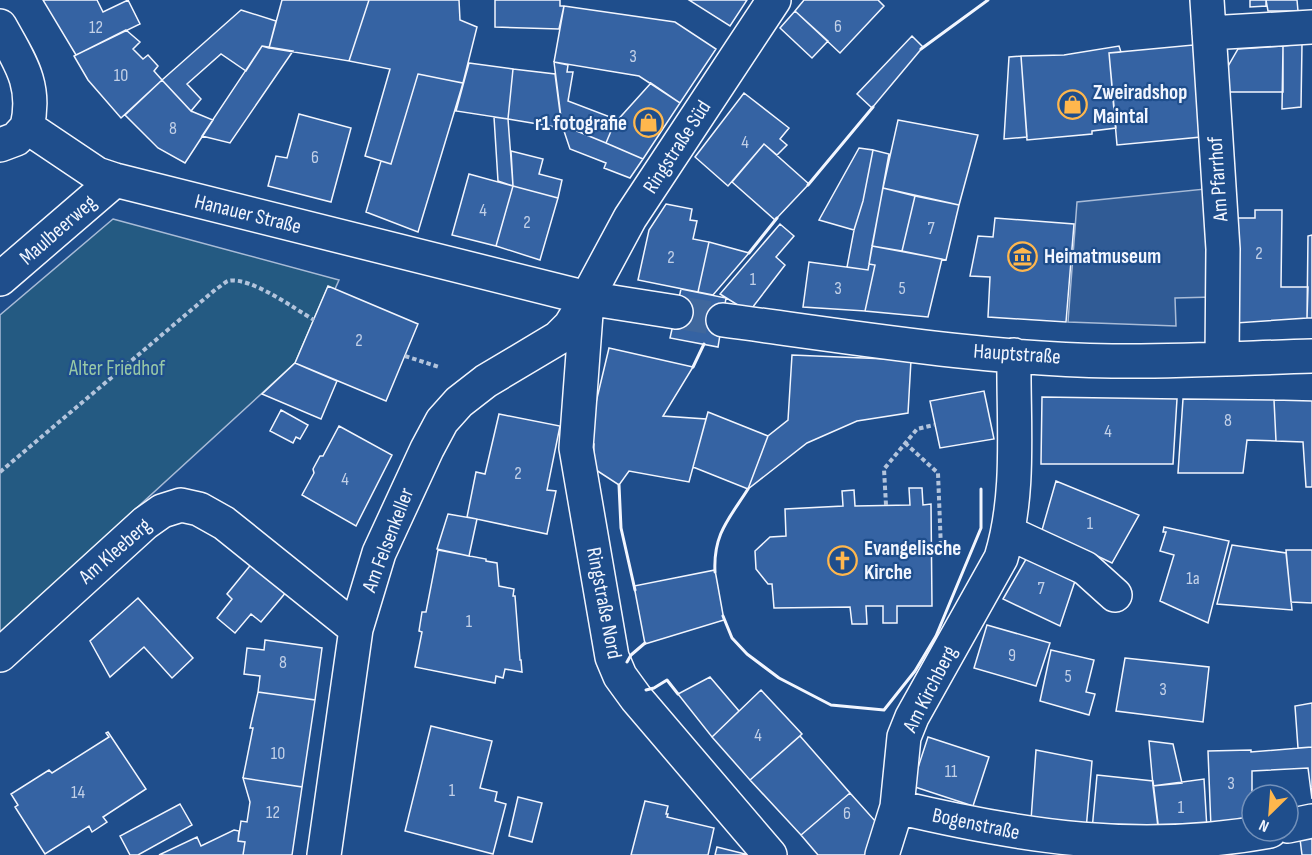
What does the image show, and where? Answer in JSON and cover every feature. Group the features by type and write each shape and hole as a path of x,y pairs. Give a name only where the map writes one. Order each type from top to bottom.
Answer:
{"street":[{"name":"Ringstraße Süd","path":"587,298 630,218 774,0"},
{"name":"Am Pfarrhof","path":"1207,0 1223,249 1222,359"},
{"path":"0,26 17,57 30,89 31,109 27,128 16,139 0,145"},
{"path":"1209,33 1312,27"},
{"name":"Hanauer Straße","path":"27,128 97,174 115,180 587,298"},
{"name":"Maulbeerweg","path":"0,279 115,180"},
{"path":"587,298 676,312"},
{"name":"Am Felsenkeller","path":"324,855 356,628 379,553 404,495 442,421 459,402 486,381 558,338 570,326 587,298"},
{"name":"Ringstraße Nord","path":"587,298 576,448 612,657 620,676 636,698 770,855"},
{"name":"Hauptstraße","path":"723,320 923,346 1111,361 1312,356"},
{"name":"Am Kirchberg","path":"882,855 897,807 904,736 912,717 1001,558 1009,533 1013,502 1014,355"},
{"name":"Am Kleeberg","path":"0,655 145,523 162,511 181,505 199,510 224,523 356,628"},
{"path":"1009,533 1085,568 1115,595"},
{"name":"Bogenstraße","path":"897,807 988,829 1041,838 1133,847 1182,846 1240,837"}],"path":[{"path":"0,472 216,289 229,281 245,283 264,291 314,320"},
{"path":"886,505 884,470 917,429 934,425"},
{"path":"905,443 938,473 941,549 931,549"}],"green space":[{"name":"Alter Friedhof","path":"113,219 339,280 335,289 328,287 295,363 0,633 0,315"}],"shaded area":[{"path":"1205,189 1213,297 1175,298 1176,326 1068,322 1077,202"}],"building":[{"path":"43,0 97,0 103,12 128,0 140,24 76,55"},
{"path":"282,0 369,0 349,61 269,48"},
{"path":"369,0 459,0 460,20 477,27 463,83 418,74 391,164 365,156 390,69 349,61"},
{"path":"495,0 560,0 560,6 564,6 559,29 495,27"},
{"path":"689,0 747,0 730,26"},
{"path":"804,0 878,0 884,6 840,53 795,11"},
{"path":"1250,0 1266,0 1266,6 1250,7"},
{"path":"1266,0 1297,0 1298,11 1268,11"},
{"path":"564,6 675,22 716,49 680,103 639,76 554,62"},
{"path":"241,10 276,21 269,48 262,46 246,71 221,54 187,84 201,99 191,111 162,80"},
{"path":"795,11 828,41 812,58 780,28"},
{"path":"126,30 140,42 133,49 143,59 148,55 158,66 154,71 162,80 121,118 88,80 74,56"},
{"path":"912,36 923,47 872,108 857,94"},
{"path":"1302,44 1301,107 1282,109 1283,46"},
{"path":"1193,45 1201,137 1117,145 1109,53"},
{"path":"262,46 293,51 230,143 202,136"},
{"path":"1119,46 1121,52 1109,53 1116,128 1092,131 1092,134 1027,140 1021,56 1064,55"},
{"path":"1283,46 1283,92 1225,92 1223,75 1238,49"},
{"path":"1021,56 1027,137 1004,139 1009,57"},
{"path":"554,62 568,65 567,72 573,72 568,101 618,120 606,143 562,125"},
{"path":"469,63 513,69 508,119 456,111"},
{"path":"513,69 555,74 562,128 508,119"},
{"path":"418,74 463,83 418,232 366,212 381,161 391,164"},
{"path":"162,80 191,111 213,120 185,163 158,148 125,115"},
{"path":"651,83 680,103 643,159 606,143 614,124"},
{"path":"744,93 789,128 780,139 787,145 777,155 764,144 728,186 695,157"},
{"path":"299,114 351,128 331,202 268,186 276,156 287,158"},
{"path":"494,117 508,119 513,186 498,181"},
{"path":"898,120 978,135 959,205 883,188"},
{"path":"562,125 643,159 630,178 604,168 606,163 570,149"},
{"path":"764,144 809,184 775,220 732,182"},
{"path":"859,148 873,150 863,201 854,230 819,220"},
{"path":"873,150 889,154 868,270 847,267"},
{"path":"511,151 543,159 539,174 562,180 558,198 513,186"},
{"path":"469,174 513,186 496,246 452,235"},
{"path":"513,186 558,198 540,260 496,246"},
{"path":"883,188 915,196 902,251 872,246"},
{"path":"915,196 959,205 946,260 902,251"},
{"path":"666,204 692,209 690,220 697,221 693,239 709,242 698,292 638,280 649,230"},
{"path":"1255,210 1282,210 1281,287 1308,287 1307,318 1236,323 1236,218 1255,218"},
{"name":"Heimatmuseum","path":"995,218 1074,224 1066,322 988,317 990,277 970,276 978,236 993,237"},
{"path":"780,224 794,236 776,257 785,265 749,312 720,294"},
{"path":"1312,235 1312,318 1307,318 1308,236"},
{"path":"709,242 749,253 713,295 698,292"},
{"path":"872,246 942,259 928,317 865,311 875,265 869,264"},
{"path":"809,262 868,270 869,264 875,265 865,311 803,307"},
{"path":"328,286 418,324 386,401 295,363"},
{"path":"681,289 726,298 718,347 670,338"},
{"path":"609,348 693,367 663,416 706,419 689,482 629,471 619,485 593,468 594,444 587,440"},
{"path":"792,355 911,360 908,413 857,421 807,443 748,489 768,436 788,420"},
{"path":"295,363 337,381 321,419 262,394"},
{"path":"984,391 994,439 940,448 930,401"},
{"path":"1042,397 1177,399 1173,464 1041,464"},
{"path":"1183,399 1274,400 1276,441 1247,440 1243,473 1178,473"},
{"path":"1274,400 1312,401 1312,487 1306,487 1303,442 1276,441"},
{"path":"281,410 308,425 300,439 296,437 293,443 270,431"},
{"path":"708,412 768,436 748,489 693,467"},
{"path":"499,414 560,426 547,490 556,491 547,534 467,517 476,472 485,474"},
{"path":"339,426 392,455 356,526 302,495 314,473 313,469 320,456 323,456"},
{"path":"1056,481 1139,515 1112,563 1042,530"},
{"name":"Evangelische Kirche","path":"909,488 922,488 923,505 931,504 932,606 897,606 897,623 883,623 883,606 866,606 867,624 852,624 850,607 774,608 772,584 768,584 756,569 755,551 770,537 786,536 785,509 843,506 842,491 854,490 855,506 910,505"},
{"path":"448,514 477,519 469,556 437,549"},
{"path":"1164,527 1229,541 1208,623 1160,601 1174,555 1160,551 1166,532 1163,532"},
{"path":"1232,545 1286,553 1292,610 1217,604"},
{"path":"438,550 497,563 499,586 514,589 522,672 505,669 503,678 496,676 495,683 415,667 422,632 419,631 422,612 426,612"},
{"path":"1286,550 1312,550 1312,603 1291,602"},
{"path":"1029,554 1076,578 1060,626 1003,599"},
{"path":"253,562 287,591 261,622 251,614 235,633 217,618 232,599 227,594"},
{"path":"715,570 724,620 645,644 634,586"},
{"path":"138,598 193,658 172,678 144,647 110,677 90,641"},
{"path":"987,625 1050,643 1036,686 974,668"},
{"path":"265,640 322,648 315,700 258,692 260,676 244,674 247,648 264,650"},
{"path":"1051,650 1094,660 1086,692 1095,694 1089,715 1040,701"},
{"path":"1125,658 1209,667 1203,722 1116,711"},
{"path":"710,677 739,711 712,737 678,694"},
{"path":"761,690 802,734 750,780 712,737"},
{"path":"258,692 315,700 302,787 243,778"},
{"path":"1312,703 1312,747 1298,748 1295,706"},
{"path":"431,726 492,741 480,788 497,792 495,801 506,804 493,854 405,831"},
{"path":"108,732 146,789 103,817 107,822 92,832 89,826 45,854 15,807 18,805 11,794 49,770 52,773 109,737 106,733"},
{"path":"800,736 850,793 801,835 750,780"},
{"path":"928,737 989,757 973,806 912,786"},
{"path":"1149,741 1173,744 1182,783 1153,786"},
{"path":"1312,747 1312,799 1308,768 1252,771 1252,783 1240,783 1240,824 1211,828 1208,751 1251,750 1251,752"},
{"path":"1036,750 1092,761 1086,830 1031,820"},
{"path":"1097,775 1153,781 1159,832 1092,830"},
{"path":"243,778 302,787 292,855 243,855 245,842 238,841 241,821 247,822 250,802"},
{"path":"1204,779 1207,829 1159,835 1153,786"},
{"path":"850,793 885,832 871,855 818,855 801,835"},
{"path":"518,797 542,803 532,842 509,836"},
{"path":"645,801 668,806 667,817 714,828 708,855 631,855"},
{"path":"180,804 192,825 138,855 130,855 120,836"},
{"path":"234,830 239,831 238,841 245,842 243,855 159,855 197,837 201,846"},
{"path":"1312,837 1312,855 1302,855 1300,839"},
{"path":"717,847 749,855 715,855"}],"tunnel":[{"path":"676,312 723,320"}],"wall":[{"path":"921,49 988,0"},
{"path":"808,185 873,107"},
{"path":"749,253 777,218"},
{"path":"693,367 704,344"},
{"path":"619,485 621,528 635,590"},
{"path":"715,572 715,559 720,537 748,489"},
{"path":"723,616 732,638 747,654 779,678 831,705 884,710 915,671 936,636 981,528 981,489"},
{"path":"627,662 631,655 645,643"},
{"path":"646,690 667,680 678,694"}],"place":[{"name":"Zweiradshop Maintal","path":"1072,104"},
{"name":"r1 fotografie","path":"648,123"},
{"name":"Heimatmuseum","path":"1023,256"},
{"name":"Evangelische Kirche","path":"843,560"}]}
